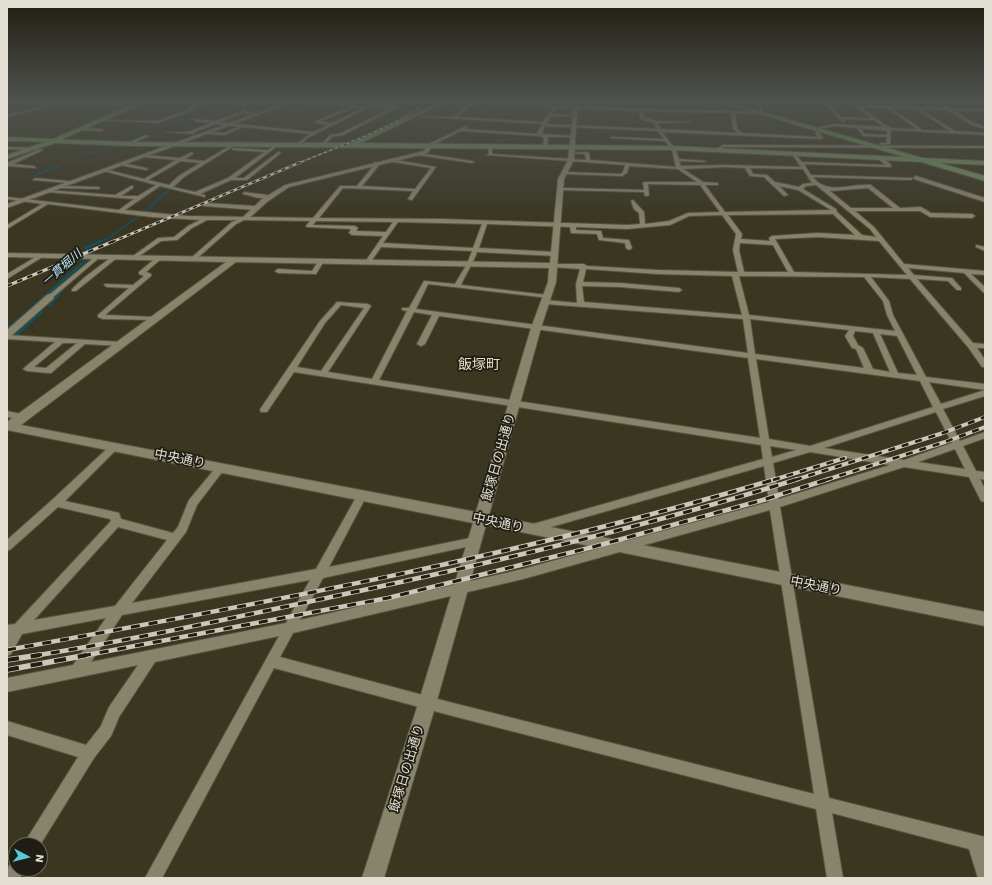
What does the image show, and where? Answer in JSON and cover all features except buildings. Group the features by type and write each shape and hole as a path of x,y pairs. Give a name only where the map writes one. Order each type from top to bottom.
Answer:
{"highway":[{"path":"869,143 985,178"},
{"path":"880,146 920,160 985,178"}],"main road":[{"path":"7,158 48,143"},
{"path":"109,143 175,144 233,147 278,144 546,146 571,155 672,148 795,147 805,154 985,163"}],"street":[{"path":"194,259 234,223 245,219 255,208 281,189 297,182 419,154 428,151 430,145 434,143"},
{"path":"494,143 489,155 571,155 587,153 588,161"},
{"name":"飯塚日の出通り","path":"373,878 427,704 536,328 552,282 561,179 565,173 571,155 572,143"},
{"path":"668,143 672,148 677,163 702,184 725,213 739,234 736,250 738,274 835,878"},
{"path":"778,143 795,147 814,143"},
{"path":"880,146 888,143"},
{"path":"7,206 175,144"},
{"path":"195,194 230,179 278,144"},
{"path":"171,188 182,176 204,162 233,147 269,151"},
{"path":"720,147 985,147"},
{"path":"795,147 803,165 816,184 826,190 872,228 971,345 985,366"},
{"path":"7,148 41,150 7,165"},
{"path":"145,180 192,153"},
{"path":"230,179 245,179 279,153"},
{"path":"419,154 472,162"},
{"path":"571,155 588,161 633,165 704,161 706,166"},
{"path":"144,156 204,162"},
{"path":"632,158 633,165"},
{"path":"658,162 706,166 747,167 803,165 888,166 880,158"},
{"path":"256,160 269,161"},
{"path":"390,160 434,167 410,199"},
{"path":"358,188 378,164 376,163"},
{"path":"122,164 146,169"},
{"path":"565,173 622,175 625,173 627,164"},
{"path":"7,165 34,166"},
{"path":"747,167 752,174 766,176 786,195"},
{"path":"106,170 203,196"},
{"path":"810,176 914,179 985,200"},
{"path":"36,179 72,182"},
{"path":"560,190 646,193 645,183 716,184"},
{"path":"773,183 800,189 823,202 860,237"},
{"path":"120,211 160,184"},
{"path":"800,189 805,185 816,184"},
{"path":"60,186 98,188"},
{"path":"826,190 869,186 898,210"},
{"path":"7,227 50,203 72,194 84,187"},
{"path":"110,201 131,187"},
{"path":"387,234 352,233 355,228 309,226 342,187 417,190"},
{"path":"48,191 141,198"},
{"path":"245,193 256,196 270,197"},
{"path":"7,198 170,217 245,219 485,222 627,226 670,223 688,215 725,213 922,210 930,215 972,216"},
{"path":"633,201 637,209 641,212 643,225"},
{"path":"823,202 841,203"},
{"path":"99,208 104,205"},
{"path":"206,205 255,208"},
{"path":"135,257 160,239 175,240 190,228 207,218"},
{"path":"368,262 396,221"},
{"path":"457,286 470,264 485,222"},
{"path":"573,225 573,232 599,232 601,239 627,241 629,248"},
{"path":"792,274 772,238 818,235 880,238"},
{"path":"738,241 774,243"},
{"path":"380,245 555,254"},
{"path":"978,246 985,249"},
{"path":"7,255 584,266 653,272 866,275 950,279 959,289"},
{"path":"7,277 41,256"},
{"path":"7,336 92,257"},
{"path":"74,290 115,257"},
{"path":"154,319 100,316 149,275 141,274 159,258"},
{"path":"8,424 23,417 234,260"},
{"path":"278,271 314,273 321,262"},
{"path":"581,304 579,284 584,266"},
{"path":"904,266 985,273"},
{"path":"966,272 985,291"},
{"path":"866,275 886,301 890,315 985,498"},
{"path":"374,382 407,310 426,282 581,305 746,317 900,334"},
{"path":"579,284 620,285 679,290"},
{"path":"108,285 134,287"},
{"path":"264,410 322,322 339,303 368,306 324,374"},
{"path":"407,310 985,387"},
{"path":"421,344 436,314"},
{"path":"853,329 849,336 855,346 860,348 870,372"},
{"path":"876,332 895,375"},
{"path":"7,336 121,344"},
{"path":"62,340 27,369 48,371 83,342"},
{"path":"971,345 985,346"},
{"path":"292,369 985,476"},
{"path":"529,529 811,449 985,393"},
{"name":"中央通り","path":"8,424 985,620"},
{"path":"7,685 151,657 460,590 624,548 774,504 904,463 985,435"},
{"path":"7,546 56,503 115,446"},
{"path":"77,671 118,611 182,529 193,504 221,467"},
{"path":"153,878 321,573 362,495"},
{"path":"56,503 114,516 116,522"},
{"path":"116,522 175,538"},
{"path":"7,650 12,630 116,522"},
{"path":"12,630 321,573 475,541"},
{"path":"36,837 89,752 106,730 114,712 151,657"},
{"path":"271,662 427,704 823,803 980,844 985,874"},
{"path":"7,728 89,752"}],"waterway":[{"path":"72,159 82,155 124,145"},
{"path":"33,176 59,166"},
{"name":"一貫堀川","path":"144,212 172,187"},
{"name":"一貫堀川","path":"99,242 110,237 140,215"},
{"name":"一貫堀川","path":"7,329 93,254 85,248 101,241"},
{"path":"91,264 99,259"},
{"path":"49,306 65,287"},
{"path":"16,335 42,312"},
{"path":"7,342 12,338"}],"railway":[{"path":"299,163 348,143"},
{"path":"112,242 301,162"},
{"path":"7,286 114,241"},
{"path":"795,480 943,433 985,417"},
{"path":"826,480 945,442 985,427"},
{"path":"773,480 845,458"},
{"path":"7,650 297,595 490,554 586,531 776,479"},
{"path":"33,656 220,621 507,558 683,513 798,479"},
{"path":"82,656 388,598 593,547 763,500 829,479"},
{"path":"7,660 40,655"},
{"path":"7,670 87,655"}],"district":[{"name":"飯塚町","path":"479,365"}]}
